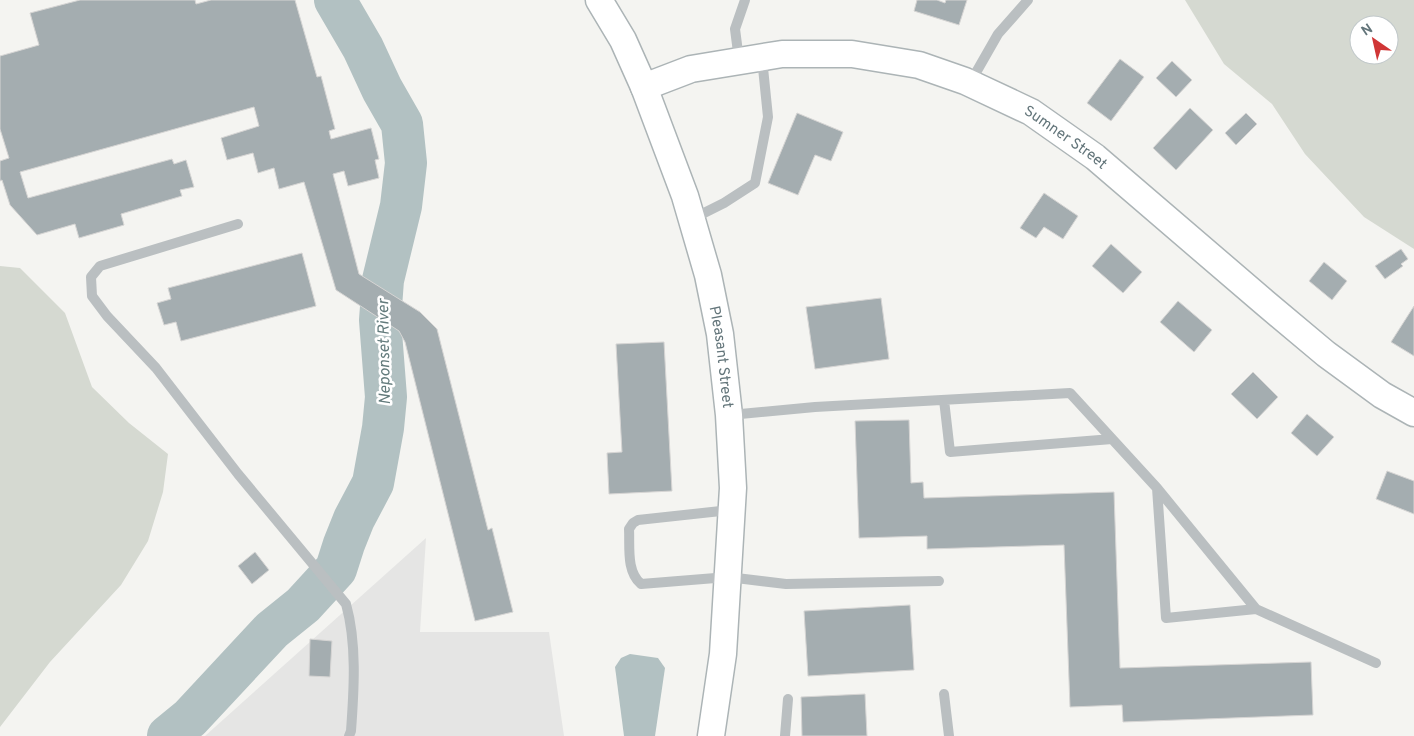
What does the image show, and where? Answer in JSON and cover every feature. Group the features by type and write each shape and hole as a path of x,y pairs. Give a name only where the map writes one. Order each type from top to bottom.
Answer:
{"street":[{"name":"Pleasant Street","path":"599,0 623,40 644,87 685,196 708,275 718,326 729,415 732,488 723,654 711,736"},
{"name":"Sumner Street","path":"644,87 691,69 782,54 852,54 919,65 969,84 1031,112 1095,156 1326,354 1382,395 1414,413"}],"lane":[{"path":"691,219 724,203 754,183 768,117 750,59 735,29 745,0"},
{"path":"969,84 998,34 1028,0"},
{"path":"238,224 100,266 91,277 92,296 107,316 156,368 238,474 346,604 351,621 354,694 349,736"},
{"path":"729,415 815,407 1070,393 1157,488 1256,609 1376,663"},
{"path":"944,400 950,452 1112,439"},
{"path":"1157,488 1166,618 1256,609"},
{"path":"731,510 638,520 629,529 632,572 635,578 641,584 728,577 786,584 939,581"},
{"path":"944,694 949,736"},
{"path":"785,736 788,698"}],"shaded area":[{"path":"1185,0 1414,0 1414,249 1364,217 1305,154 1272,104 1224,64"},
{"path":"0,266 20,268 65,313 92,387 129,423 168,454 163,492 148,541 121,585 50,662 0,727"},
{"path":"426,538 420,632 549,632 564,736 205,736"},
{"path":"630,654 658,658 665,668 655,736 624,736 615,667 621,658"}],"building":[{"path":"80,0 195,0 196,4 211,0 295,0 317,77 321,76 335,129 329,131 331,139 371,128 379,159 375,160 379,178 348,186 344,171 333,174 359,274 420,312 437,329 488,530 492,528 513,612 475,621 405,342 399,331 336,290 304,182 279,189 274,168 258,173 253,153 227,160 221,138 259,126 254,107 20,172 28,198 172,159 174,164 186,160 194,187 180,190 182,196 121,214 124,225 79,238 75,224 37,235 10,205 2,180 0,181 0,161 9,158 0,129 0,56 39,45 30,13"},
{"path":"917,0 937,0 945,3 946,0 967,0 959,25 914,11"},
{"path":"1120,59 1144,77 1111,121 1087,103"},
{"path":"1172,61 1192,80 1176,97 1156,78"},
{"path":"1190,108 1213,130 1176,170 1153,148"},
{"path":"797,113 843,132 831,161 815,155 798,195 768,183"},
{"path":"1246,113 1257,124 1236,145 1225,133"},
{"path":"1044,193 1078,216 1063,239 1044,227 1036,238 1020,228"},
{"path":"1111,244 1142,272 1123,293 1092,266"},
{"path":"1401,249 1408,259 1401,264 1403,266 1385,279 1375,266"},
{"path":"302,253 316,306 181,341 176,322 164,325 157,303 171,299 168,288"},
{"path":"1324,262 1347,281 1332,300 1309,281"},
{"path":"881,298 889,359 815,369 806,307"},
{"path":"1178,301 1212,330 1194,352 1160,322"},
{"path":"1414,306 1414,356 1391,342"},
{"path":"664,342 672,491 609,494 607,453 622,452 616,344"},
{"path":"1253,372 1278,397 1257,419 1231,394"},
{"path":"1307,414 1334,437 1317,456 1291,433"},
{"path":"909,420 911,483 923,482 924,498 1114,492 1120,668 1311,662 1313,715 1123,722 1122,705 1070,707 1064,545 927,549 927,536 859,538 855,421"},
{"path":"1387,471 1414,481 1414,514 1376,499"},
{"path":"255,552 269,570 252,584 238,566"},
{"path":"910,605 914,670 808,676 804,611"},
{"path":"310,639 332,641 330,677 309,676"},
{"path":"865,694 867,736 802,736 801,697"}],"waterway":[{"name":"Neponset River","path":"168,736 190,718 272,630 303,605 336,569 354,519 373,483 383,428 386,397 380,320 383,280 401,206 406,163 402,124 382,89 363,48 335,0"}]}
